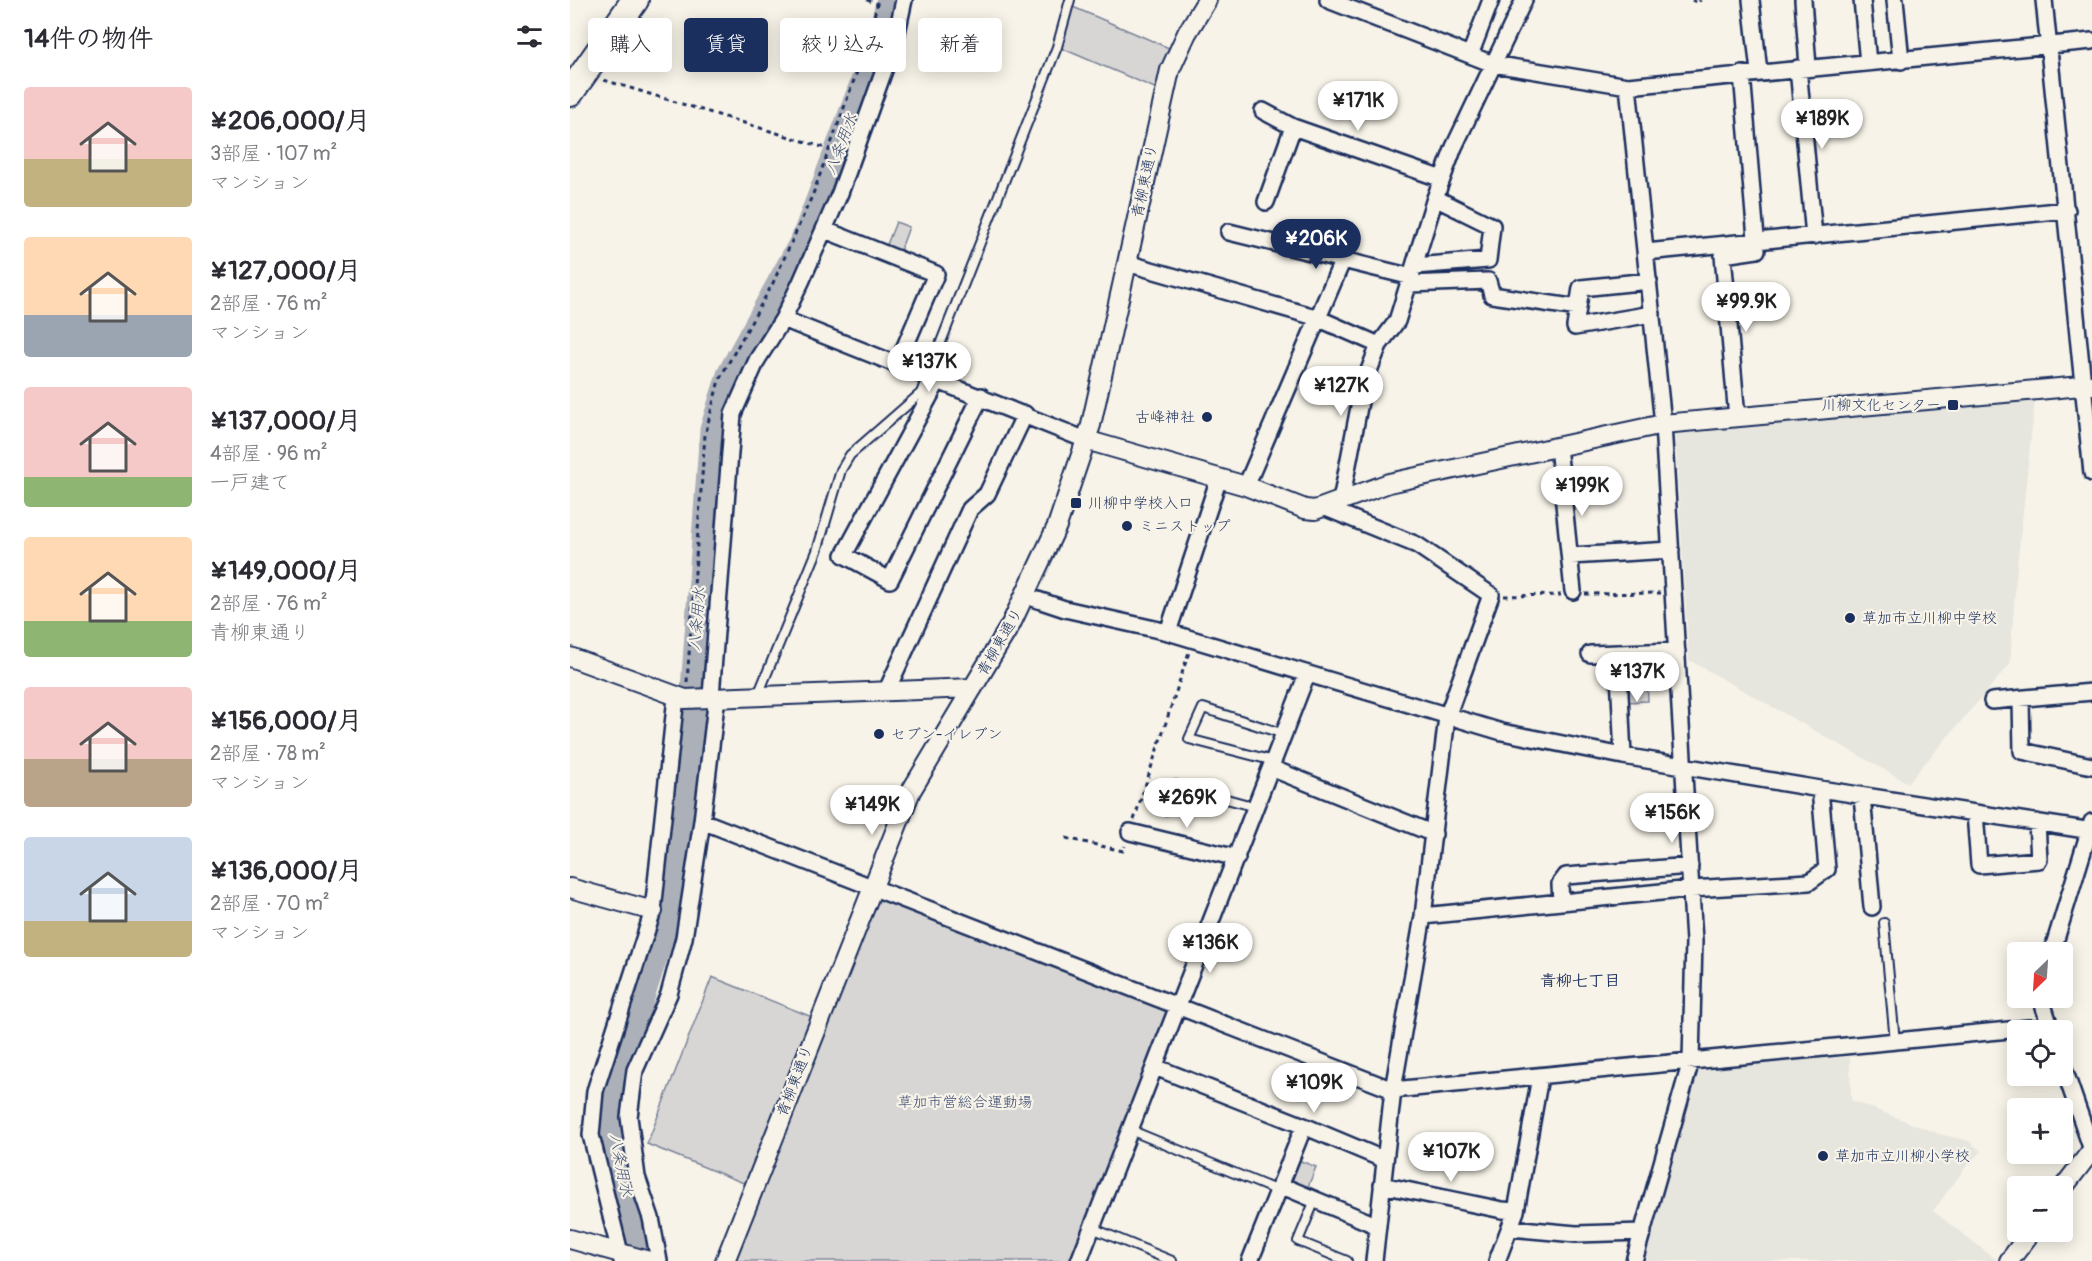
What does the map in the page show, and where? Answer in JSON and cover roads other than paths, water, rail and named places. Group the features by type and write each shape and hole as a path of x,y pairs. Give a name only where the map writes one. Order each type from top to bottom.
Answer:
{"highway":[{"path":"575,78 635,0"}],"street":[{"path":"659,1261 651,1218 637,1177 629,1117 635,1070 669,994 684,938 702,821 714,696 733,414 757,360 783,319 825,230 863,132 896,37 904,0"},
{"name":"青柳東通り","path":"724,1261 872,885 919,773 973,688 1026,596 1057,526 1086,440 1170,70 1186,33 1207,0"},
{"path":"1328,0 1492,64 1628,86 2092,41"},
{"path":"1470,54 1491,0"},
{"path":"1333,505 1363,386 1379,345 1397,321 1442,179 1492,64 1524,0"},
{"path":"1751,0 1759,72"},
{"path":"1803,0 1803,68 1814,236"},
{"path":"1862,0 1868,63"},
{"path":"1895,0 1901,61"},
{"path":"2044,0 2047,45 2088,385 2092,472"},
{"path":"1737,418 1723,255 1757,250 1742,74"},
{"path":"1628,86 1663,424 1694,941 1691,1061 1634,1261"},
{"path":"1263,111 1293,127 1442,179"},
{"path":"1266,202 1293,127"},
{"path":"1412,276 1488,260 1492,226 1435,198"},
{"path":"1646,252 2067,210"},
{"path":"825,230 936,274 898,363"},
{"path":"1229,232 1412,276 1488,281 1492,295 1578,308"},
{"path":"1246,486 1343,258"},
{"path":"1127,263 1318,318 1379,345"},
{"path":"1649,281 1581,288 1575,327 1652,314"},
{"path":"783,319 981,396 1086,440 1246,486 1305,509 1333,505 1389,483 1663,424 2088,385"},
{"path":"933,377 844,555 890,580 981,396"},
{"path":"887,690 970,509 987,495 1025,414"},
{"path":"1558,446 1573,591"},
{"path":"1168,632 1220,478"},
{"path":"1333,505 1417,545 1491,595 1447,717 1423,916 1393,1090 1374,1261"},
{"path":"1570,556 1671,550"},
{"path":"1026,596 1065,609 1168,632 1502,732 1623,756 1862,796 2091,828 2055,942"},
{"path":"1590,654 1677,651"},
{"path":"1618,653 1623,756"},
{"path":"570,657 681,698 973,688"},
{"path":"1079,1261 1307,674"},
{"path":"1992,701 2092,692"},
{"path":"623,1256 591,1135 595,1091 653,911 681,698"},
{"path":"2021,699 2022,751 2092,766"},
{"path":"1273,765 1434,834"},
{"path":"1423,916 1691,890 1809,882 1827,869 1820,789"},
{"path":"1862,796 1872,907"},
{"path":"1974,813 1979,865 2039,860 2037,822"},
{"path":"702,821 872,885 1393,1090 2007,1032"},
{"path":"1130,832 1237,858"},
{"path":"1561,902 1560,884 1566,876 1690,866"},
{"path":"570,888 653,911"},
{"path":"1155,1067 1385,1160"},
{"path":"1497,1261 1516,1211 1540,1077"},
{"path":"2070,1086 2092,1150 2072,1176"},
{"path":"1250,1261 1304,1126"},
{"path":"1382,1185 1516,1211"},
{"path":"1279,1188 1378,1226"},
{"path":"1510,1228 1576,1234 1643,1232"},
{"path":"570,1239 623,1256 649,1261"},
{"path":"2009,1261 2023,1242"}],"lane":[{"path":"758,695 817,551 841,470 850,455 921,393 933,377 1057,47 1070,0"},
{"path":"1273,765 1190,739 1203,708 1284,735"},
{"path":"1166,810 1175,785 1256,807"},
{"path":"1884,923 1895,1042"},
{"path":"1130,1130 1279,1188"},
{"path":"1315,1200 1298,1241 1347,1261"},
{"path":"1092,1228 1172,1261"}],"waterway":[{"name":"八条用水","path":"641,1261 613,1135 614,1081 674,895 692,716 713,430 730,375 804,240 879,42 890,0"}],"place":[{"name":"川柳文化センター","path":"1953,405"},
{"name":"古峰神社","path":"1207,417"},
{"name":"川柳中学校入口","path":"1076,503"},
{"name":"ミニストップ","path":"1127,526"},
{"name":"草加市立川柳中学校","path":"1850,618"},
{"name":"セブン-イレブン","path":"879,734"},
{"name":"草加市立川柳小学校","path":"1823,1156"}],"district":[{"name":"青柳七丁目","path":"1580,981"}],"park label":[{"name":"草加市営総合運動場","path":"965,1102"}]}
